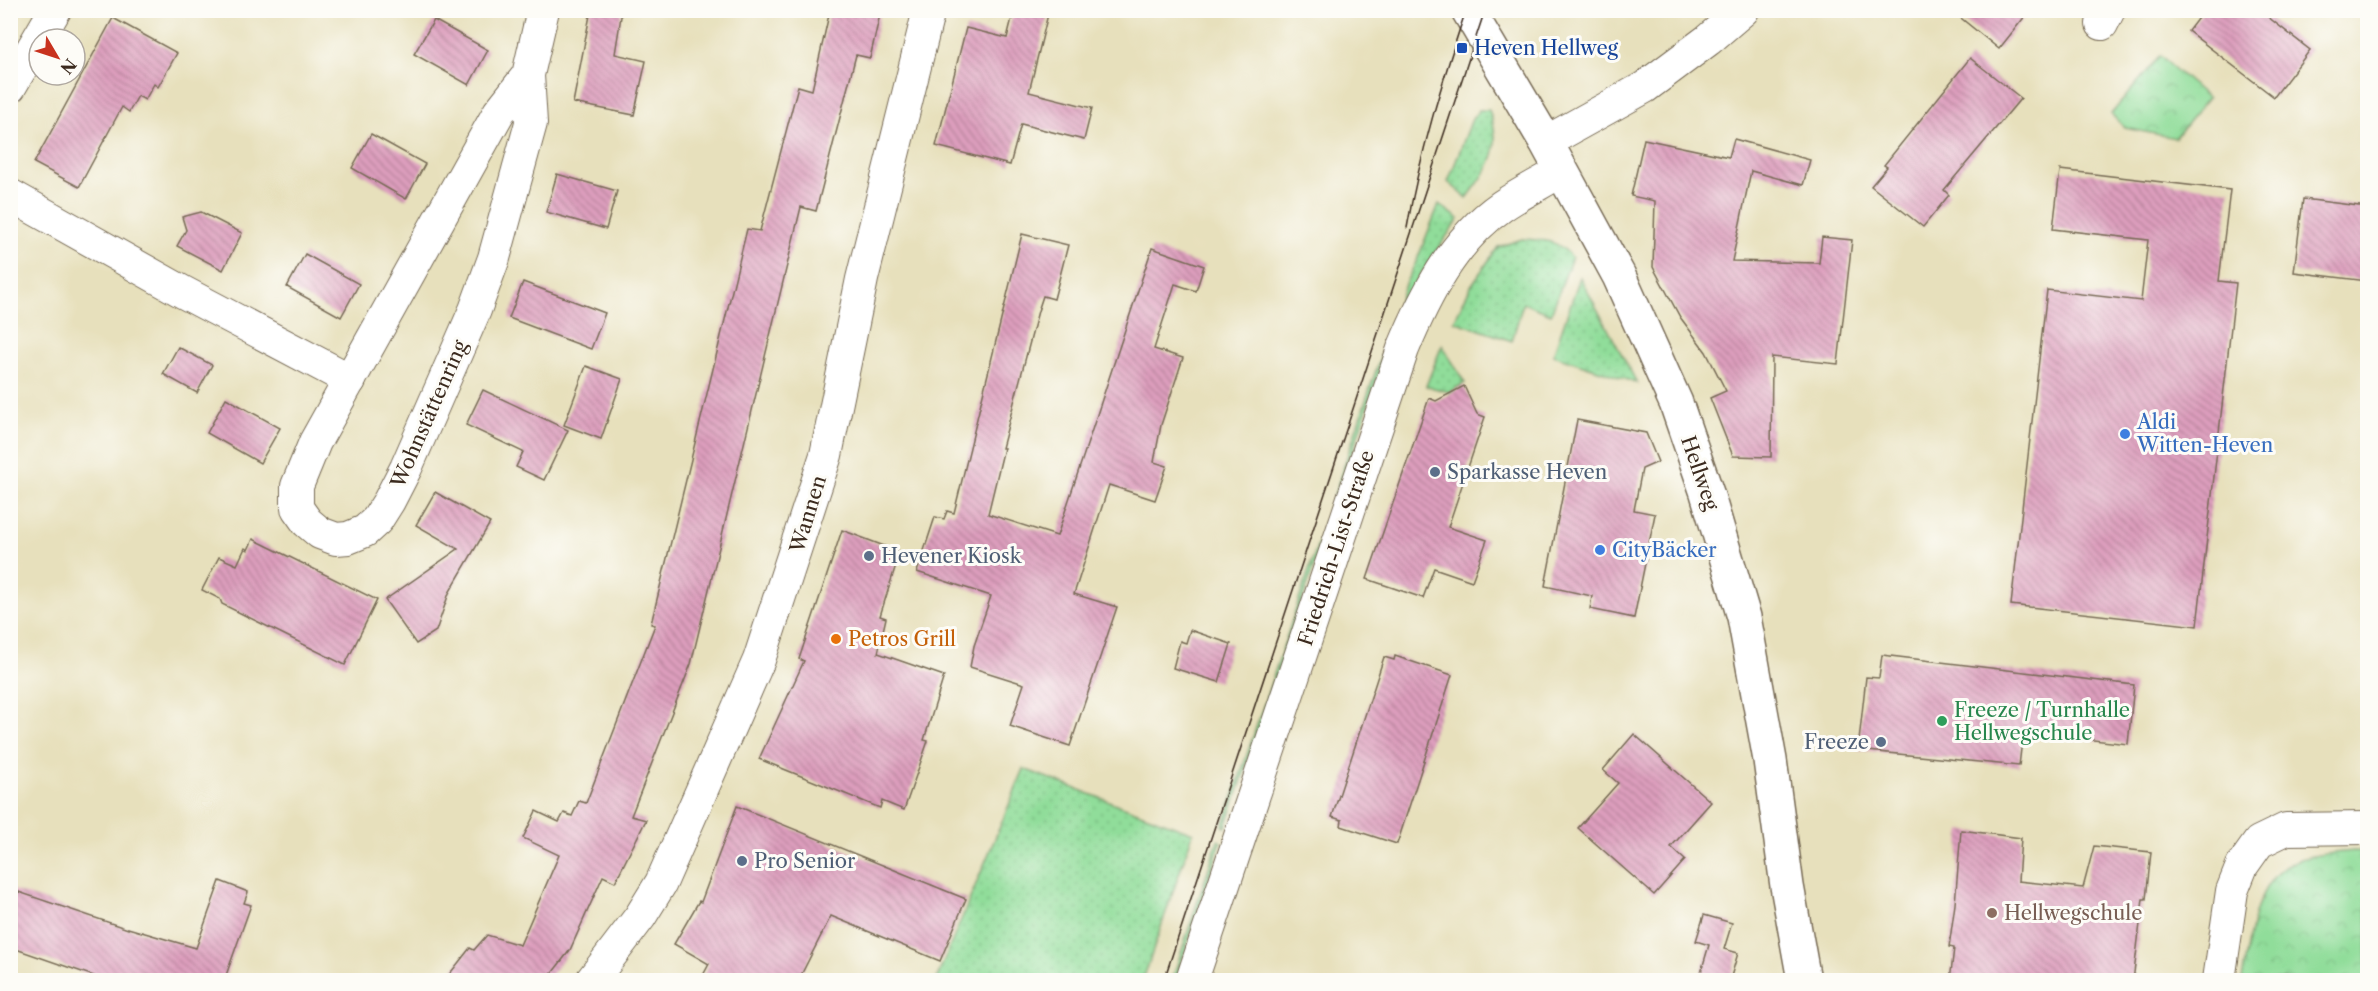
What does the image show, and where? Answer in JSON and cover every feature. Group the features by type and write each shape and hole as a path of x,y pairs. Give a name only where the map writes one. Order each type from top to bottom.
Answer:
{"street":[{"path":"10,87 55,10"},
{"name":"Wohnstättenring","path":"528,75 499,112 315,442 297,486 297,508 307,522 320,533 336,539 348,538 364,531 377,520 390,501 475,310 494,258 531,123 528,75 543,10"},
{"name":"Wannen","path":"592,981 640,917 661,883 759,660 826,455 862,279 929,10"},
{"name":"Hellweg","path":"1468,10 1489,42 1546,142 1619,276 1676,403 1718,526 1744,617 1759,694 1787,886 1804,981"},
{"path":"1546,142 1645,87 1708,40 1743,10"},
{"name":"Friedrich-List-Straße","path":"1192,981 1403,348 1419,311 1452,255 1481,223 1501,207 1561,171"},
{"path":"10,195 183,292 350,380"},
{"path":"2218,981 2232,891 2242,866 2259,842 2286,829 2367,828"}],"green space":[{"path":"2160,56 2208,98 2175,138 2125,128 2111,114"},
{"path":"1479,110 1489,110 1495,147 1488,167 1467,198 1448,182 1472,119"},
{"path":"1439,204 1459,219 1418,279 1398,317 1226,827 1223,826 1405,284"},
{"path":"1522,239 1550,242 1561,247 1572,257 1551,314 1523,303 1512,341 1454,321 1471,286 1498,247"},
{"path":"1580,277 1637,383 1553,355"},
{"path":"1442,345 1465,383 1449,392 1426,386"},
{"path":"1024,769 1193,833 1143,980 936,980"},
{"path":"1218,840 1221,842 1176,980 1172,980"},
{"path":"2353,851 2367,852 2367,980 2242,980 2256,911 2271,880 2283,868 2298,860"}],"building":[{"path":"591,10 622,10 615,54 646,61 634,115 573,103"},
{"path":"830,10 881,10 870,58 856,55 816,211 801,207 691,664 631,816 646,820 615,882 603,876 570,950 546,981 444,981 470,948 474,950 487,935 520,945 559,855 523,838 536,811 559,822 564,813 572,816 579,801 586,803 655,625 651,624 747,229 760,231 798,86 812,90"},
{"path":"1014,10 1049,10 1029,92 1092,108 1084,140 1021,124 1010,165 936,146 966,28 1007,38"},
{"path":"1951,10 2030,10 1999,49"},
{"path":"2204,10 2259,10 2310,50 2274,97 2188,31"},
{"path":"113,18 177,53 158,87 154,84 145,100 138,96 129,112 122,107 79,187 34,163 75,87 87,87 87,66"},
{"path":"434,20 488,50 469,85 414,54"},
{"path":"1970,58 2021,98 1944,190 1949,195 1923,227 1871,186 1887,167 1884,165"},
{"path":"371,134 425,164 406,199 352,168"},
{"path":"1644,139 1729,157 1734,139 1810,160 1803,185 1751,171 1732,261 1819,263 1822,237 1852,240 1838,364 1772,357 1771,457 1733,456 1710,398 1726,391 1706,352 1680,317 1653,267 1655,201 1631,196"},
{"name":"Aldi Witten-Heven","path":"2060,170 2230,190 2219,281 2236,283 2197,626 2011,605 2047,290 2141,301 2148,240 2053,229"},
{"path":"557,174 617,191 606,229 546,212"},
{"path":"2303,199 2367,207 2367,281 2294,272"},
{"path":"201,212 242,233 223,270 177,246 186,230 182,217"},
{"path":"1022,234 1068,245 1054,299 1043,296 1038,311 1002,448 1004,448 988,514 1057,536 1152,248 1204,266 1196,291 1175,284 1154,349 1183,358 1161,425 1154,462 1167,466 1155,500 1109,485 1074,594 1117,607 1070,746 1010,726 1024,684 970,667 974,646 991,596 917,572 935,517 944,519 947,511 954,513"},
{"path":"305,254 359,284 341,317 287,287"},
{"path":"523,282 605,313 591,349 509,318"},
{"path":"178,347 212,365 197,393 163,374"},
{"path":"586,366 622,379 601,439 564,425"},
{"name":"Sparkasse Heven","path":"1464,386 1477,414 1485,417 1448,527 1487,540 1472,581 1434,568 1423,598 1367,579 1429,398 1436,401"},
{"path":"483,390 568,430 544,480 516,467 523,452 466,425"},
{"path":"226,398 280,428 260,463 207,433"},
{"name":"CityBäcker","path":"1577,420 1646,433 1658,462 1642,469 1634,510 1655,514 1634,618 1590,609 1592,596 1545,586"},
{"path":"435,492 490,523 449,593 436,631 416,644 385,600 458,549 416,525"},
{"path":"842,530 900,552 880,616 886,618 878,653 944,676 924,740 928,741 904,810 882,801 880,808 759,759 804,661 799,659"},
{"path":"253,539 377,600 345,665 222,604 220,599 202,590 219,557 237,565 245,548 248,550"},
{"path":"1190,630 1231,644 1219,682 1173,668 1180,641 1186,643"},
{"name":"Freeze / Turnhalle Hellwegschule","path":"1882,655 2134,685 2128,744 2023,732 2019,766 1858,750 1866,677 1879,678"},
{"path":"1395,656 1452,675 1397,844 1341,826 1342,820 1332,817 1384,657 1394,660"},
{"path":"1634,734 1711,802 1671,847 1685,860 1654,895 1578,828 1618,783 1603,770"},
{"path":"737,806 966,899 940,961 831,916 798,981 700,981 709,964 674,944 699,901 701,902"},
{"path":"1961,830 2021,838 2018,881 2083,888 2094,846 2151,852 2133,981 1950,981 1954,948 1949,947"},
{"path":"220,881 248,892 244,903 251,905 224,981 108,981 10,947 10,889 128,929 196,948"},
{"path":"1704,915 1732,923 1724,949 1738,953 1730,980 1701,972 1709,945 1696,941"}],"tram line":[{"path":"1407,228 1432,118 1466,10"},
{"path":"1164,980 1485,10"}],"place":[{"name":"Heven Hellweg","path":"1462,48"},
{"name":"Aldi Witten-Heven","path":"2125,434"},
{"name":"Sparkasse Heven","path":"1435,472"},
{"name":"CityBäcker","path":"1600,550"},
{"name":"Hevener Kiosk","path":"869,556"},
{"name":"Petros Grill","path":"836,639"},
{"name":"Freeze / Turnhalle Hellwegschule","path":"1942,721"},
{"name":"Freeze","path":"1881,742"},
{"name":"Pro Senior","path":"742,861"},
{"name":"Hellwegschule","path":"1992,913"}]}
